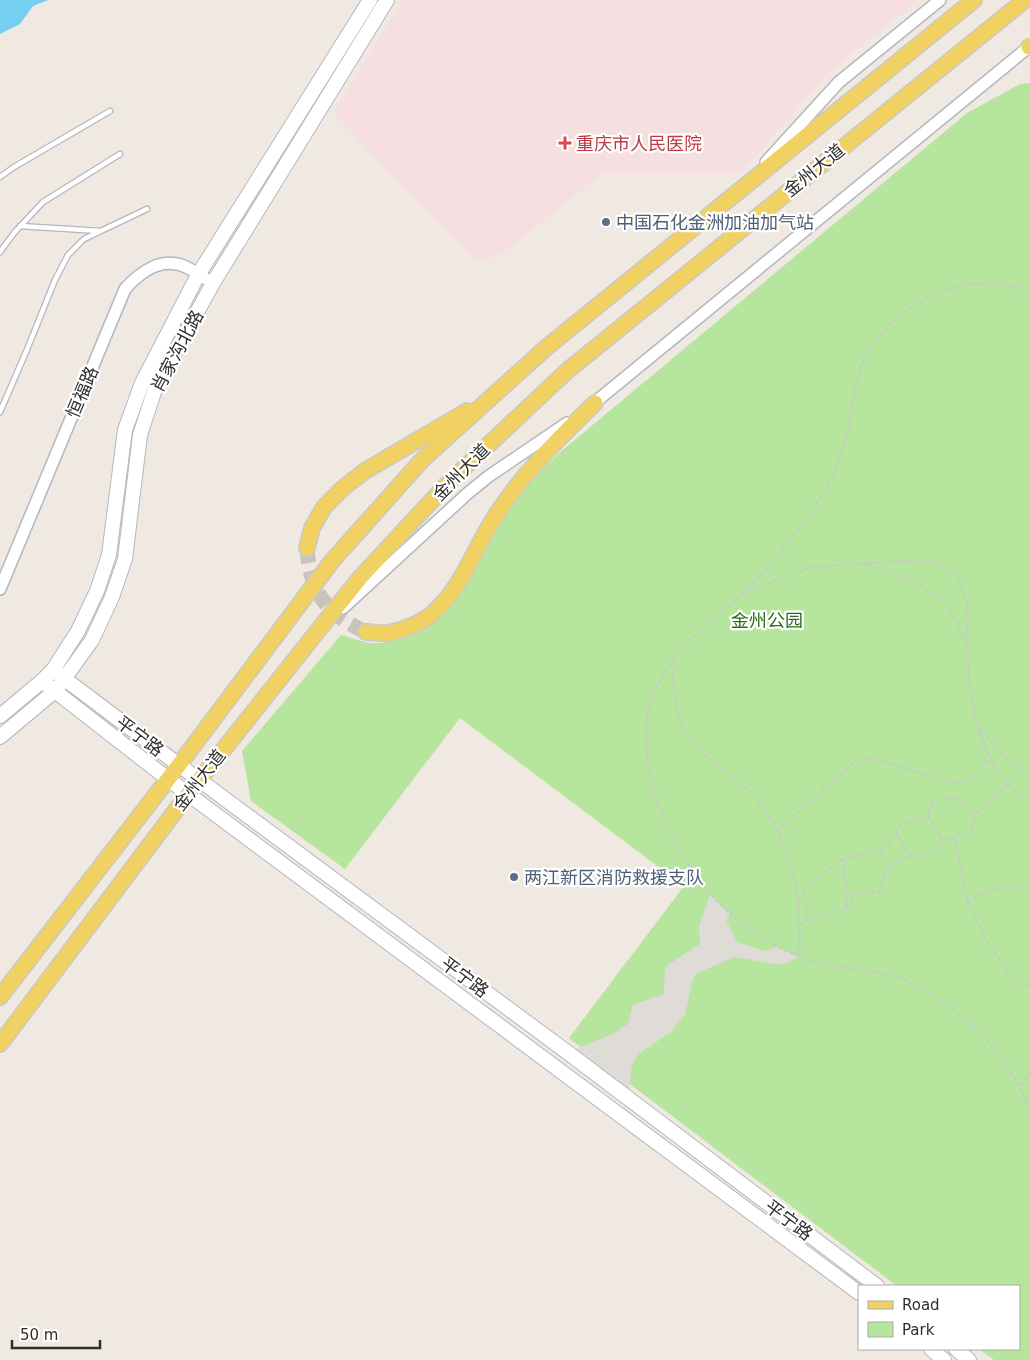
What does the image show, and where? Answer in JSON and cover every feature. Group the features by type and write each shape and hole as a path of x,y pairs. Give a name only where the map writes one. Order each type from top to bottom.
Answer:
{"main road":[{"name":"肖家沟北路","path":"0,716 42,681 52,670 78,631 97,591 109,555 125,430 142,383 198,275 370,0"},
{"name":"肖家沟北路","path":"0,737 56,690 92,640 112,597 125,559 140,435 155,388 214,283 387,0"},
{"name":"金州大道","path":"0,997 179,765 332,561 423,459 547,346 974,0"},
{"name":"金州大道","path":"0,1044 189,793 359,579 449,482 567,371 1025,0"},
{"path":"307,548 312,528 324,507 343,488 365,471 494,395"},
{"path":"366,632 388,633 414,625 433,613 451,592 493,520 516,487 552,444 595,403"},
{"name":"平宁路","path":"52,670 876,1285"},
{"name":"平宁路","path":"42,681 168,778 858,1292"},
{"path":"932,1350 944,1360"},
{"path":"957,1350 969,1360"}],"street":[{"path":"745,186 839,82 940,0"},
{"path":"317,632 468,493 595,403 1030,47"},
{"name":"恒福路","path":"0,589 125,289 137,276 154,266 171,263 185,267 214,283"}],"lane":[{"path":"0,177 110,111"},
{"path":"0,252 20,226 43,202 120,154"},
{"path":"0,412 55,280 68,255 84,239 148,209"},
{"path":"20,226 101,231"}],"path":[{"path":"1030,290 1002,284 968,285 936,293 905,311 882,332 865,358 856,382 845,440 828,483 794,535 742,594 682,647 654,692 646,727 650,778 665,823 688,866 710,895 752,931 799,957 832,966 876,972 903,979 938,998 965,1020 1004,1061 1019,1085 1030,1115"},
{"path":"742,594 811,567 930,560 957,576 968,604 968,680 976,724 991,760 1008,784 1014,791 1030,797"},
{"path":"862,564 896,574 923,587 944,604 957,623 967,648"},
{"path":"672,663 676,701 684,730 700,750 754,796 778,831 794,872 800,924 799,957"},
{"path":"976,724 999,752 1018,768 1030,773"},
{"path":"778,831 855,761 874,758 946,781 960,783 971,778 991,760"},
{"path":"896,832 909,855 920,860 942,839 950,839 972,829 976,813 1008,784"},
{"path":"942,839 928,815 933,800 959,799 976,813"},
{"path":"807,922 804,889 844,858 875,852 888,844 901,825 928,815"},
{"path":"955,837 966,901 987,941 1008,973 1017,983 1030,986"},
{"path":"880,849 888,867"},
{"path":"800,924 850,907 853,894 879,892 888,867 909,855"},
{"path":"844,858 847,908"},
{"path":"966,901 995,889 1017,886 1030,889"},
{"path":"1019,1085 1030,1074"}],"shaded area":[{"name":"重庆市人民医院","path":"403,0 919,0 831,70 741,173 603,173 503,253 477,263 333,113"},
{"path":"710,895 730,914 726,920 737,942 765,951 777,947 799,957 781,965 734,957 697,973 693,978 685,1015 669,1033 639,1054 632,1064 628,1098 567,1052 613,1034 628,1024 633,1005 664,994 665,967 700,944 699,926"}],"green space":[{"name":"金州公园","path":"1030,83 1030,1360 994,1360 980,1350 1020,1350 1020,1285 896,1285 569,1038 684,886 460,718 345,869 251,801 242,751 341,635 367,642 388,642 404,638 422,630 438,619 461,591 511,505 559,453 967,113 1020,84"}],"water":[{"path":"0,0 48,0 33,6 20,24 0,34"}],"tunnel":[{"path":"307,548 312,577 316,589 323,600 340,617 366,632"}],"place":[{"name":"重庆市人民医院","path":"565,143"},
{"name":"中国石化金洲加油加气站","path":"606,222"},
{"name":"两江新区消防救援支队","path":"514,877"}]}
